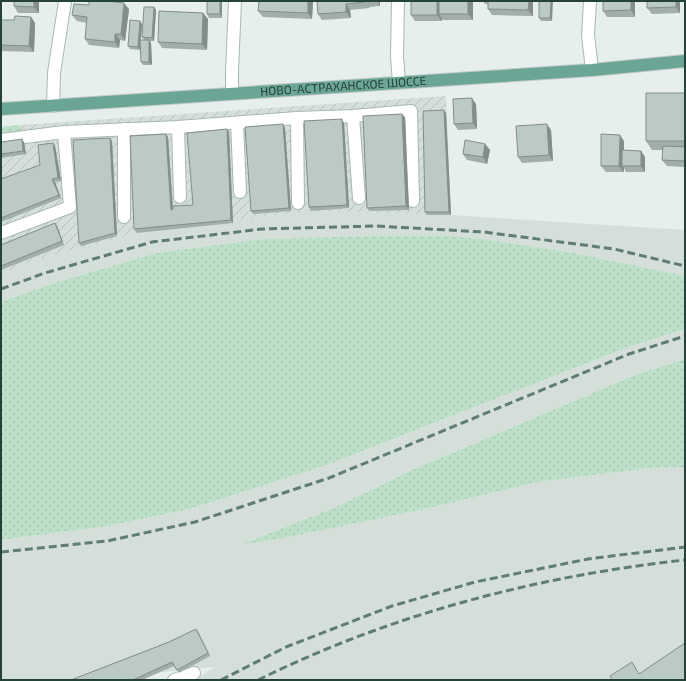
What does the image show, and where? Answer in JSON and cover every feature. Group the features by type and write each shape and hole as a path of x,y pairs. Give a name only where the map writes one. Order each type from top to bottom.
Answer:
{"main road":[{"name":"НОВО-АСТРАХАНСКОЕ ШОССЕ","path":"1,109 592,70 685,61"}],"street":[{"path":"53,106 54,73 65,1"},
{"path":"232,93 235,1"},
{"path":"398,1 397,56 399,82"},
{"path":"590,1 588,35 592,70"},
{"path":"1,140 64,132 178,127 411,111 414,201"},
{"path":"353,116 359,198"},
{"path":"297,118 298,203"},
{"path":"237,123 240,192"},
{"path":"178,127 180,197"},
{"path":"124,130 124,217"},
{"path":"1,233 70,207 64,132"},
{"path":"174,680 194,673"}],"shaded area":[{"path":"446,96 451,215 311,211 233,220 233,223 137,233 35,260 1,274 1,135 19,132 20,125"},
{"path":"311,211 451,215 685,230 685,276 574,253 483,239 449,236 261,239 156,253 51,284 1,302 1,274 35,260 137,233 233,223 233,220"},
{"path":"685,329 685,359 635,375 412,470 336,507 244,543 274,540 425,509 538,482 651,468 685,467 685,680 192,680 216,667 75,680 1,680 1,540 108,526 190,509 324,466 626,348"}],"green space":[{"path":"20,125 20,132 1,135 1,127"},
{"path":"449,236 483,239 574,253 685,276 685,329 626,348 324,466 190,509 108,526 1,540 1,302 51,284 156,253 261,239"},
{"path":"685,359 685,467 651,468 538,482 425,509 274,540 242,544 336,507 412,470 635,375"}],"building":[{"path":"14,1 34,1 34,7 14,6"},
{"path":"89,1 124,3 121,34 115,34 115,42 85,39 87,17 72,15 74,4 89,5"},
{"path":"207,1 220,1 220,14 207,14"},
{"path":"259,1 308,1 308,13 258,11"},
{"path":"317,1 365,2 346,4 346,12 318,14"},
{"path":"411,1 437,1 437,15 411,15"},
{"path":"439,1 468,1 468,14 439,14"},
{"path":"488,1 529,1 528,10 488,9"},
{"path":"539,1 551,1 550,18 539,18"},
{"path":"603,1 631,1 631,10 603,11"},
{"path":"647,1 676,1 676,7 647,8"},
{"path":"144,7 154,7 152,38 142,37"},
{"path":"159,11 203,13 202,44 158,42"},
{"path":"15,16 31,17 29,46 1,45 1,20 14,20"},
{"path":"130,20 140,21 138,47 128,46"},
{"path":"140,40 149,40 149,62 141,62"},
{"path":"646,93 685,93 685,141 646,141"},
{"path":"472,98 473,123 454,124 453,99"},
{"path":"444,110 449,212 425,212 423,111"},
{"path":"402,114 406,206 367,208 363,116"},
{"path":"342,119 347,205 309,207 304,121"},
{"path":"283,124 289,208 251,211 245,127"},
{"path":"547,124 549,155 518,157 516,126"},
{"path":"227,129 231,220 134,229 130,136 166,134 171,210 173,209 173,206 193,205 187,133"},
{"path":"601,134 620,135 619,166 601,166"},
{"path":"110,138 115,233 79,243 73,140"},
{"path":"22,139 23,151 1,154 1,142"},
{"path":"465,140 485,144 483,157 463,154"},
{"path":"53,143 58,178 52,179 59,195 1,218 1,179 40,165 38,145"},
{"path":"663,146 685,147 685,161 662,160"},
{"path":"622,150 641,151 641,166 622,166"},
{"path":"55,223 62,241 1,266 1,245"},
{"path":"196,629 208,653 177,670 172,662 133,680 71,680 169,642"},
{"path":"685,643 685,680 612,680 610,676 632,662 639,674"}],"railway":[{"path":"1,289 45,273 152,242 262,229 376,226 484,232 614,249 685,266"},
{"path":"1,552 107,541 195,522 329,478 629,354 685,336"},
{"path":"221,680 286,647 392,606 475,582 588,559 685,547"},
{"path":"258,680 360,636 413,617 466,601 575,576 685,560"}]}
